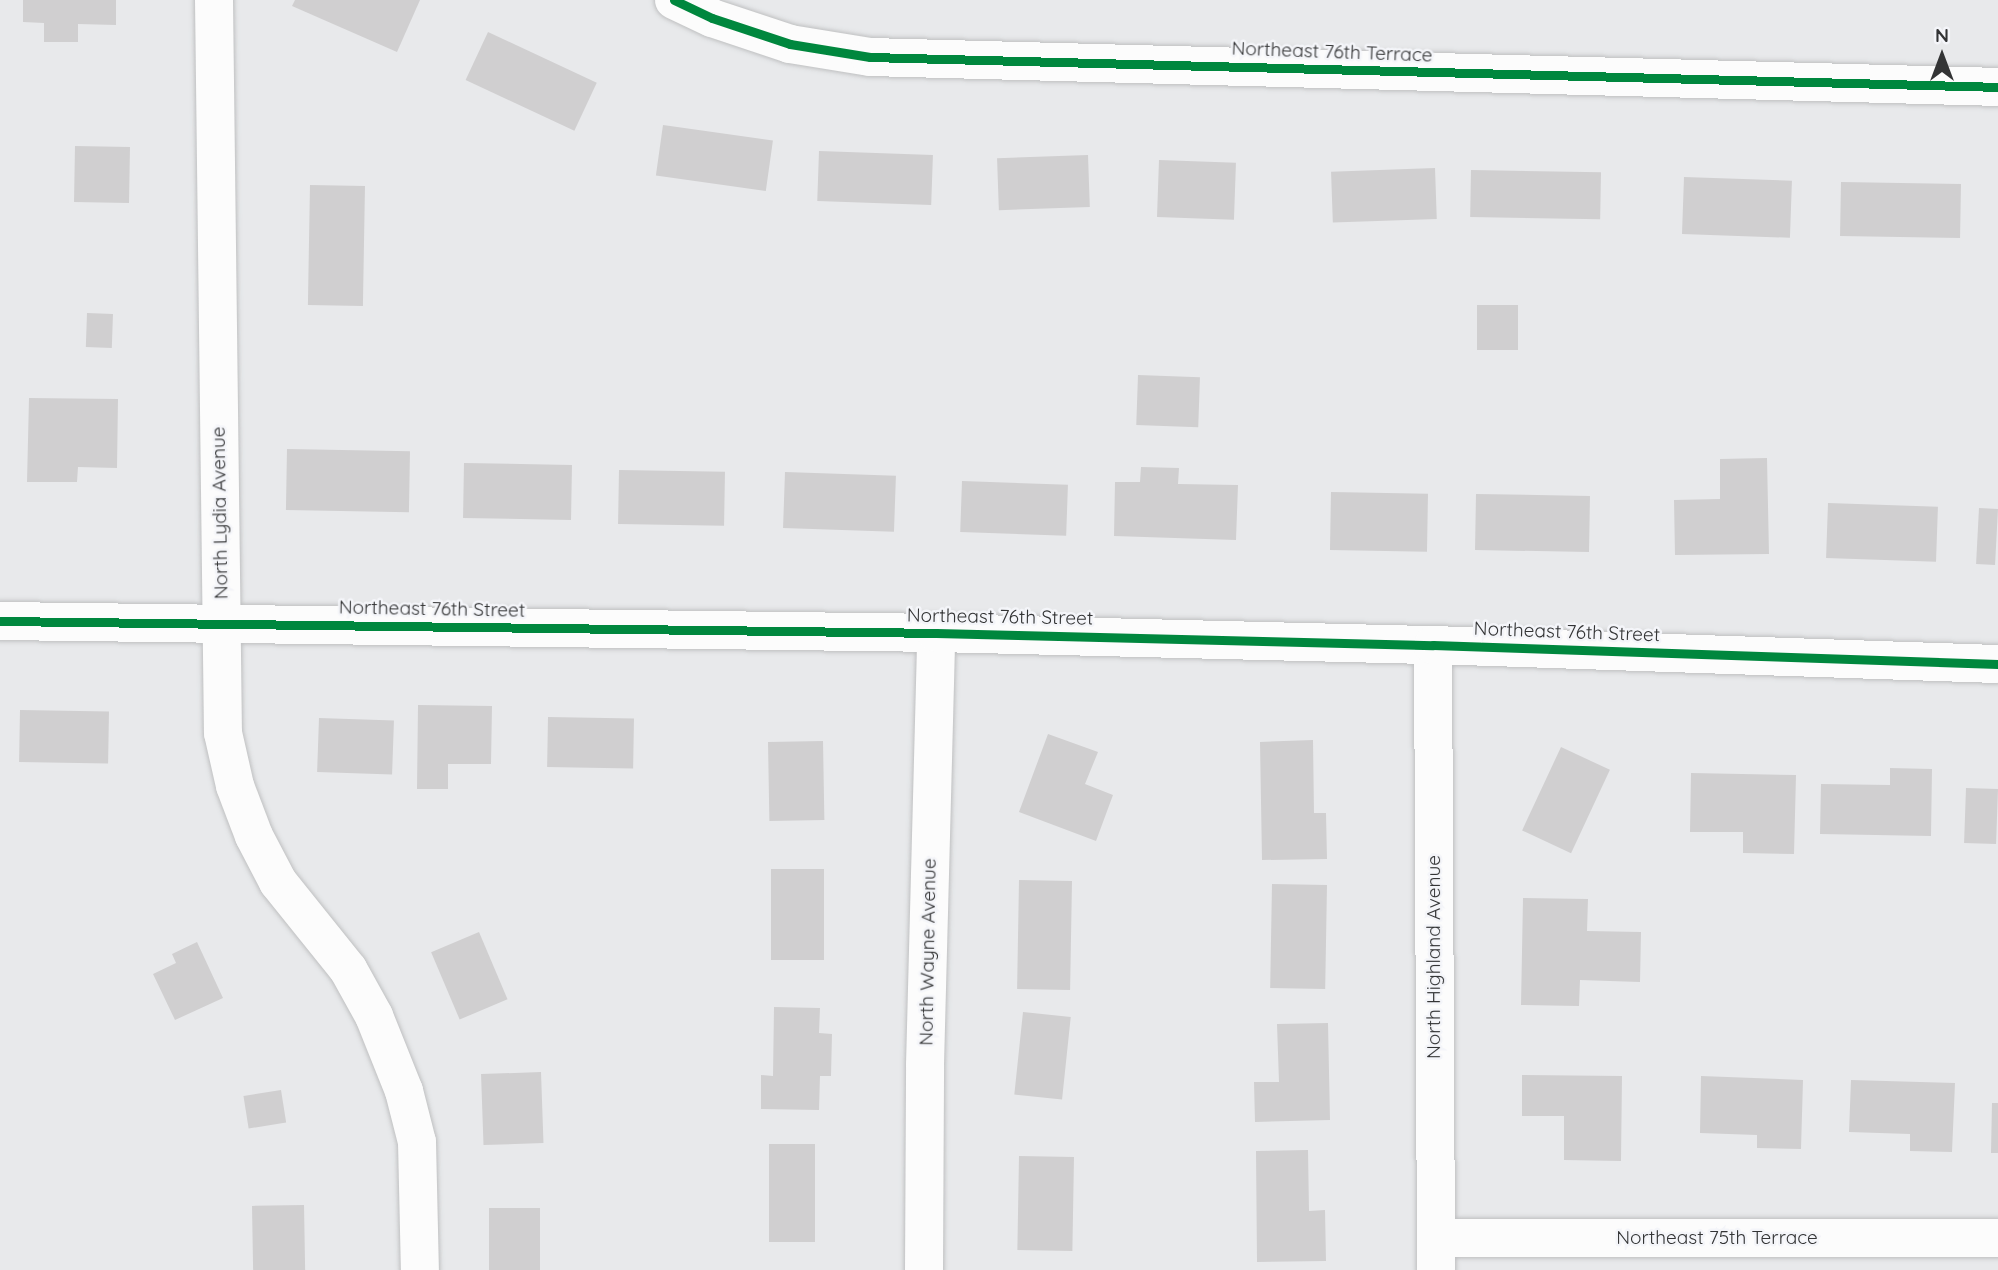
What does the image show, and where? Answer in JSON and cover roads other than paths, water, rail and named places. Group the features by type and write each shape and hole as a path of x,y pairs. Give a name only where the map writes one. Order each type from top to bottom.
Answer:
{"street":[{"name":"North Lydia Avenue","path":"214,0 223,733 235,786 254,836 278,882 348,969 374,1016 404,1091 417,1142 421,1270"},
{"name":"Northeast 76th Terrace","path":"674,0 712,18 790,44 870,57 1998,87"},
{"name":"Northeast 76th Street","path":"0,621 936,633 1433,645 1998,664"},
{"name":"North Wayne Avenue","path":"924,1270 925,1065 936,633"},
{"name":"North Highland Avenue","path":"1433,645 1436,1254"},
{"name":"Northeast 75th Terrace","path":"1436,1254 1998,1238"}]}
